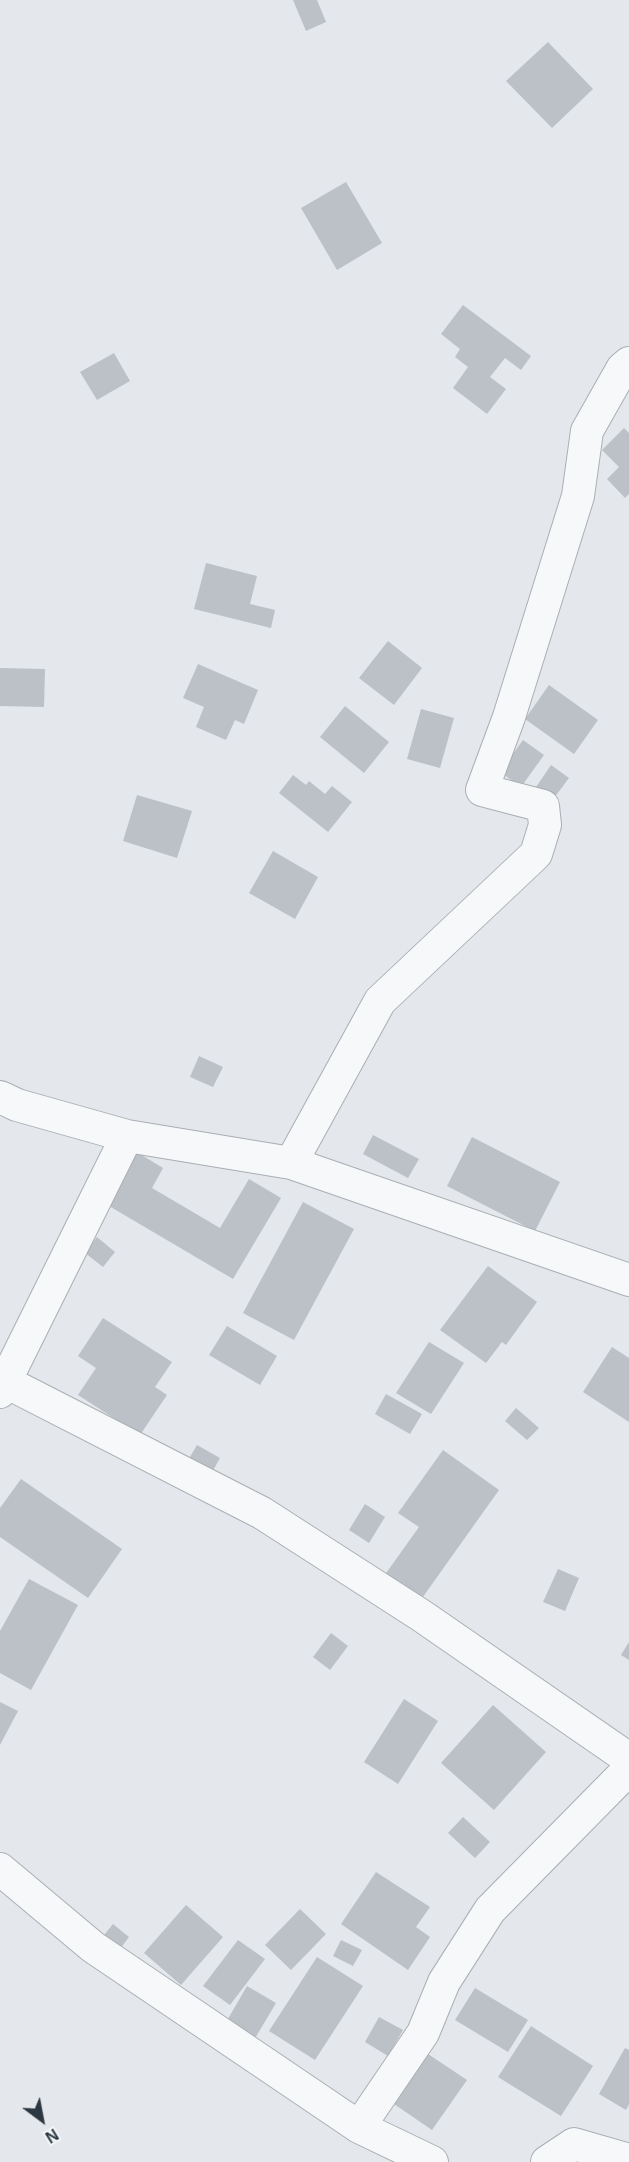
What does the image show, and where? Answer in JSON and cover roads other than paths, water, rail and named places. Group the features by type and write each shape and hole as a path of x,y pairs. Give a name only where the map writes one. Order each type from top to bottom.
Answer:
{"street":[{"path":"291,1163 380,1001 536,854 545,825 543,806 482,790 509,717 578,496 587,431 622,369 629,363"},
{"path":"0,1097 17,1105 127,1136 291,1163 629,1280"},
{"path":"127,1136 3,1387 262,1513 422,1616 629,1759"},
{"path":"359,2127 423,2033 444,1982 490,1910 629,1769"},
{"path":"0,1869 93,1947 359,2127 432,2162"},
{"path":"547,2162 574,2144 629,2160"}]}
